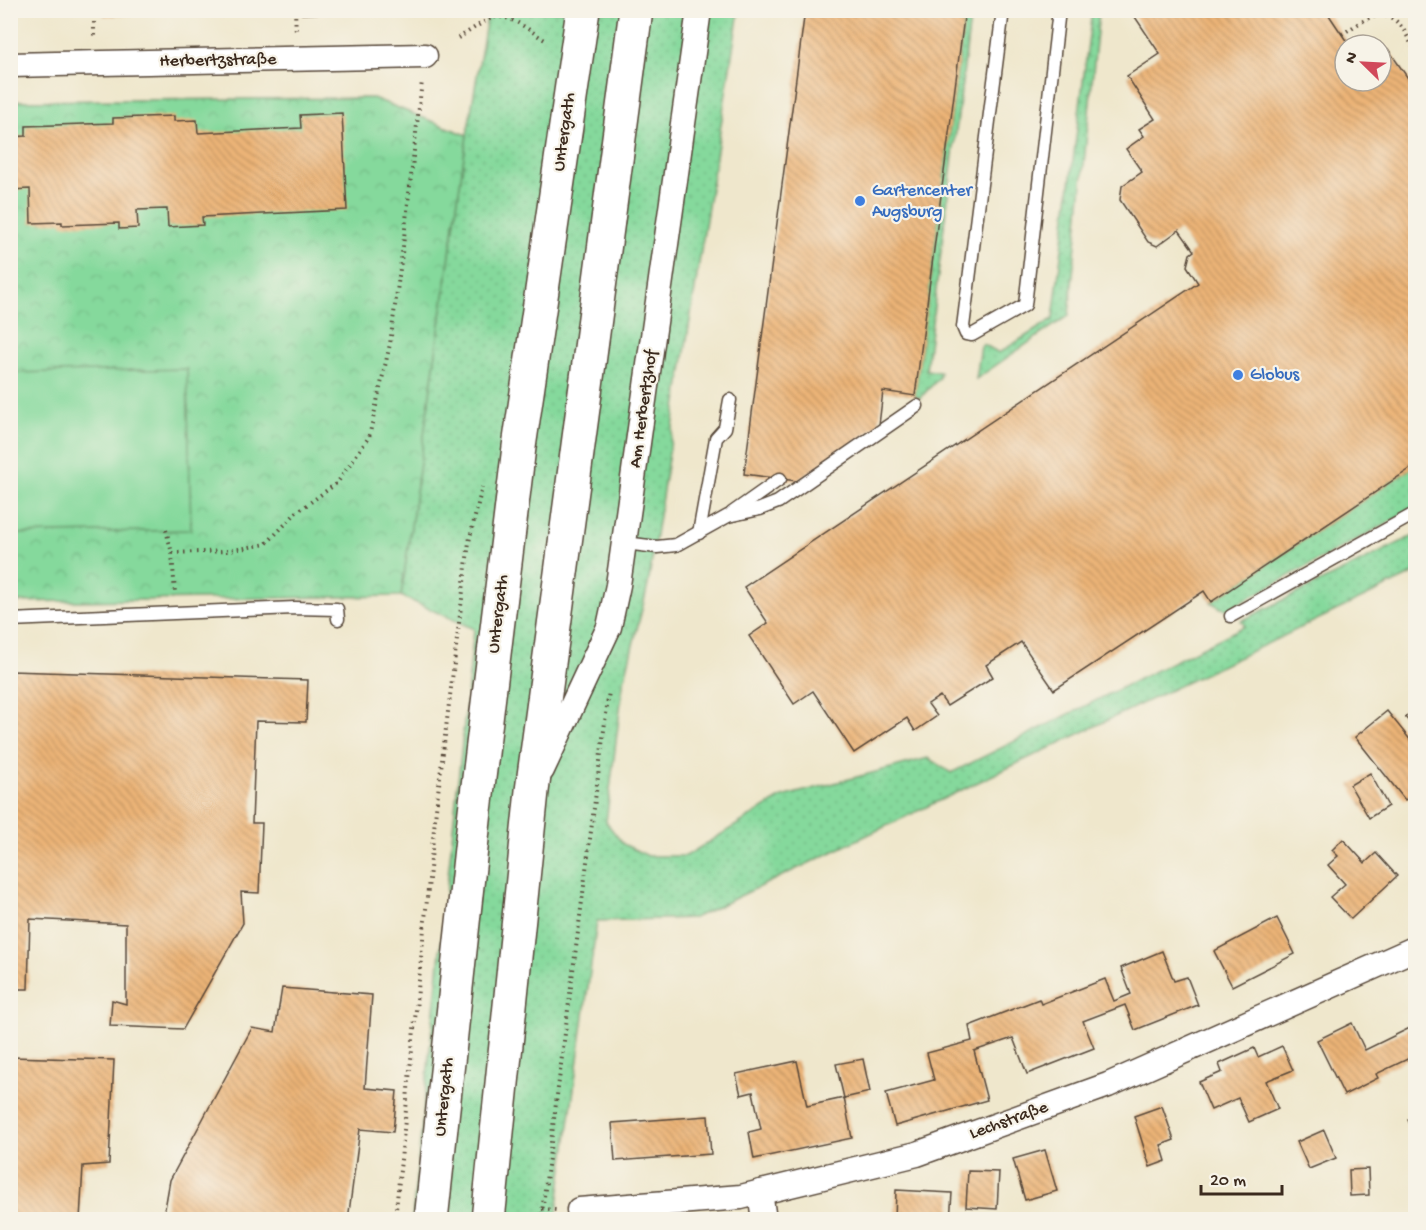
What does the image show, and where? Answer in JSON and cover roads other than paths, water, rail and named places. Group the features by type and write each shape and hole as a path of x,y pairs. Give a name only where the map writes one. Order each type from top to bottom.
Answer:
{"main road":[{"name":"Untergath","path":"431,1220 474,823 517,459 583,10"},
{"path":"488,1220 532,791 636,10"}],"street":[{"name":"Am Herbertzhof","path":"532,791 609,627 625,543 699,10"},
{"name":"Herbertzstraße","path":"10,65 425,56"},
{"name":"Lechstraße","path":"579,1210 741,1197 916,1154 1108,1085 1416,948"},
{"path":"760,1192 764,1220"}],"lane":[{"path":"1004,10 963,327 966,334 972,335 1025,305 1059,10"},
{"path":"699,533 716,438 725,428 730,400"},
{"path":"728,516 760,509 778,502 917,406"},
{"path":"625,543 657,547 676,545 728,516 780,479"},
{"path":"1231,616 1416,513"},
{"path":"10,620 295,608 337,609 338,619"}],"place":[{"name":"Gartencenter Augsburg","path":"860,201"},
{"name":"Globus","path":"1238,375"}]}
